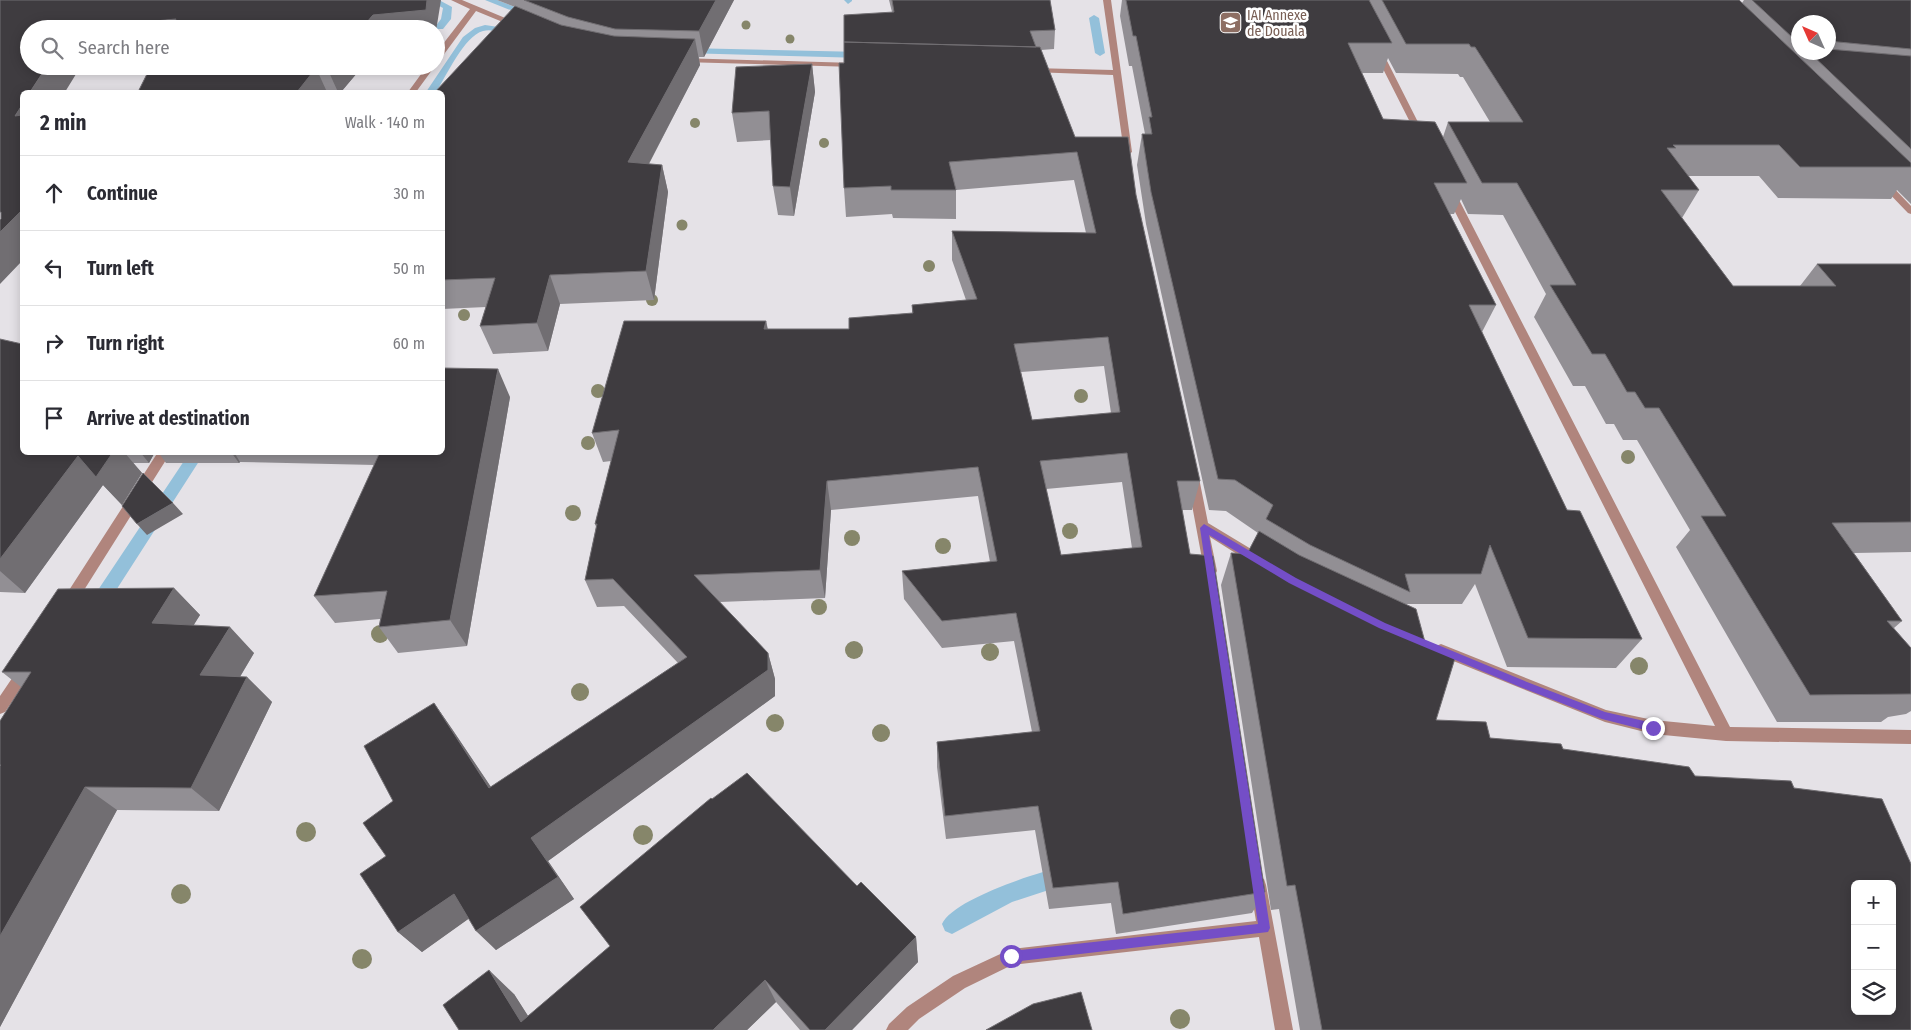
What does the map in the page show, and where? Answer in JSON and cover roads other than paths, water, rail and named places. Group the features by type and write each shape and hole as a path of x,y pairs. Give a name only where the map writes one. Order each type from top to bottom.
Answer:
{"street":[{"path":"455,0 528,29"},
{"path":"1107,0 1130,167"},
{"path":"445,47 474,8"},
{"path":"1375,44 1429,150"},
{"path":"670,60 868,66"},
{"path":"1026,70 1116,73"},
{"path":"413,90 424,75"},
{"path":"1874,173 1911,211"},
{"path":"1447,186 1726,734"},
{"path":"64,609 163,455"},
{"path":"1189,461 1204,528 1212,586"},
{"path":"1204,528 1276,571"},
{"path":"1426,644 1605,716 1653,728 1726,734 1911,737"},
{"path":"0,708 32,659"},
{"path":"1255,870 1284,1030"},
{"path":"895,1030 913,1013 959,982 1011,956 1264,928"}],"waterway":[{"path":"432,0 448,7 445,20"},
{"path":"489,0 531,15"},
{"path":"1094,18 1100,53"},
{"path":"445,71 466,38 478,29 493,28 513,34"},
{"path":"686,51 863,55"},
{"path":"432,90 442,75"},
{"path":"98,604 196,455"},
{"path":"952,924 978,908 1005,895 1048,879 1063,876"}],"place":[{"name":"IAI Annexe de Douala","path":"1231,23"}]}
